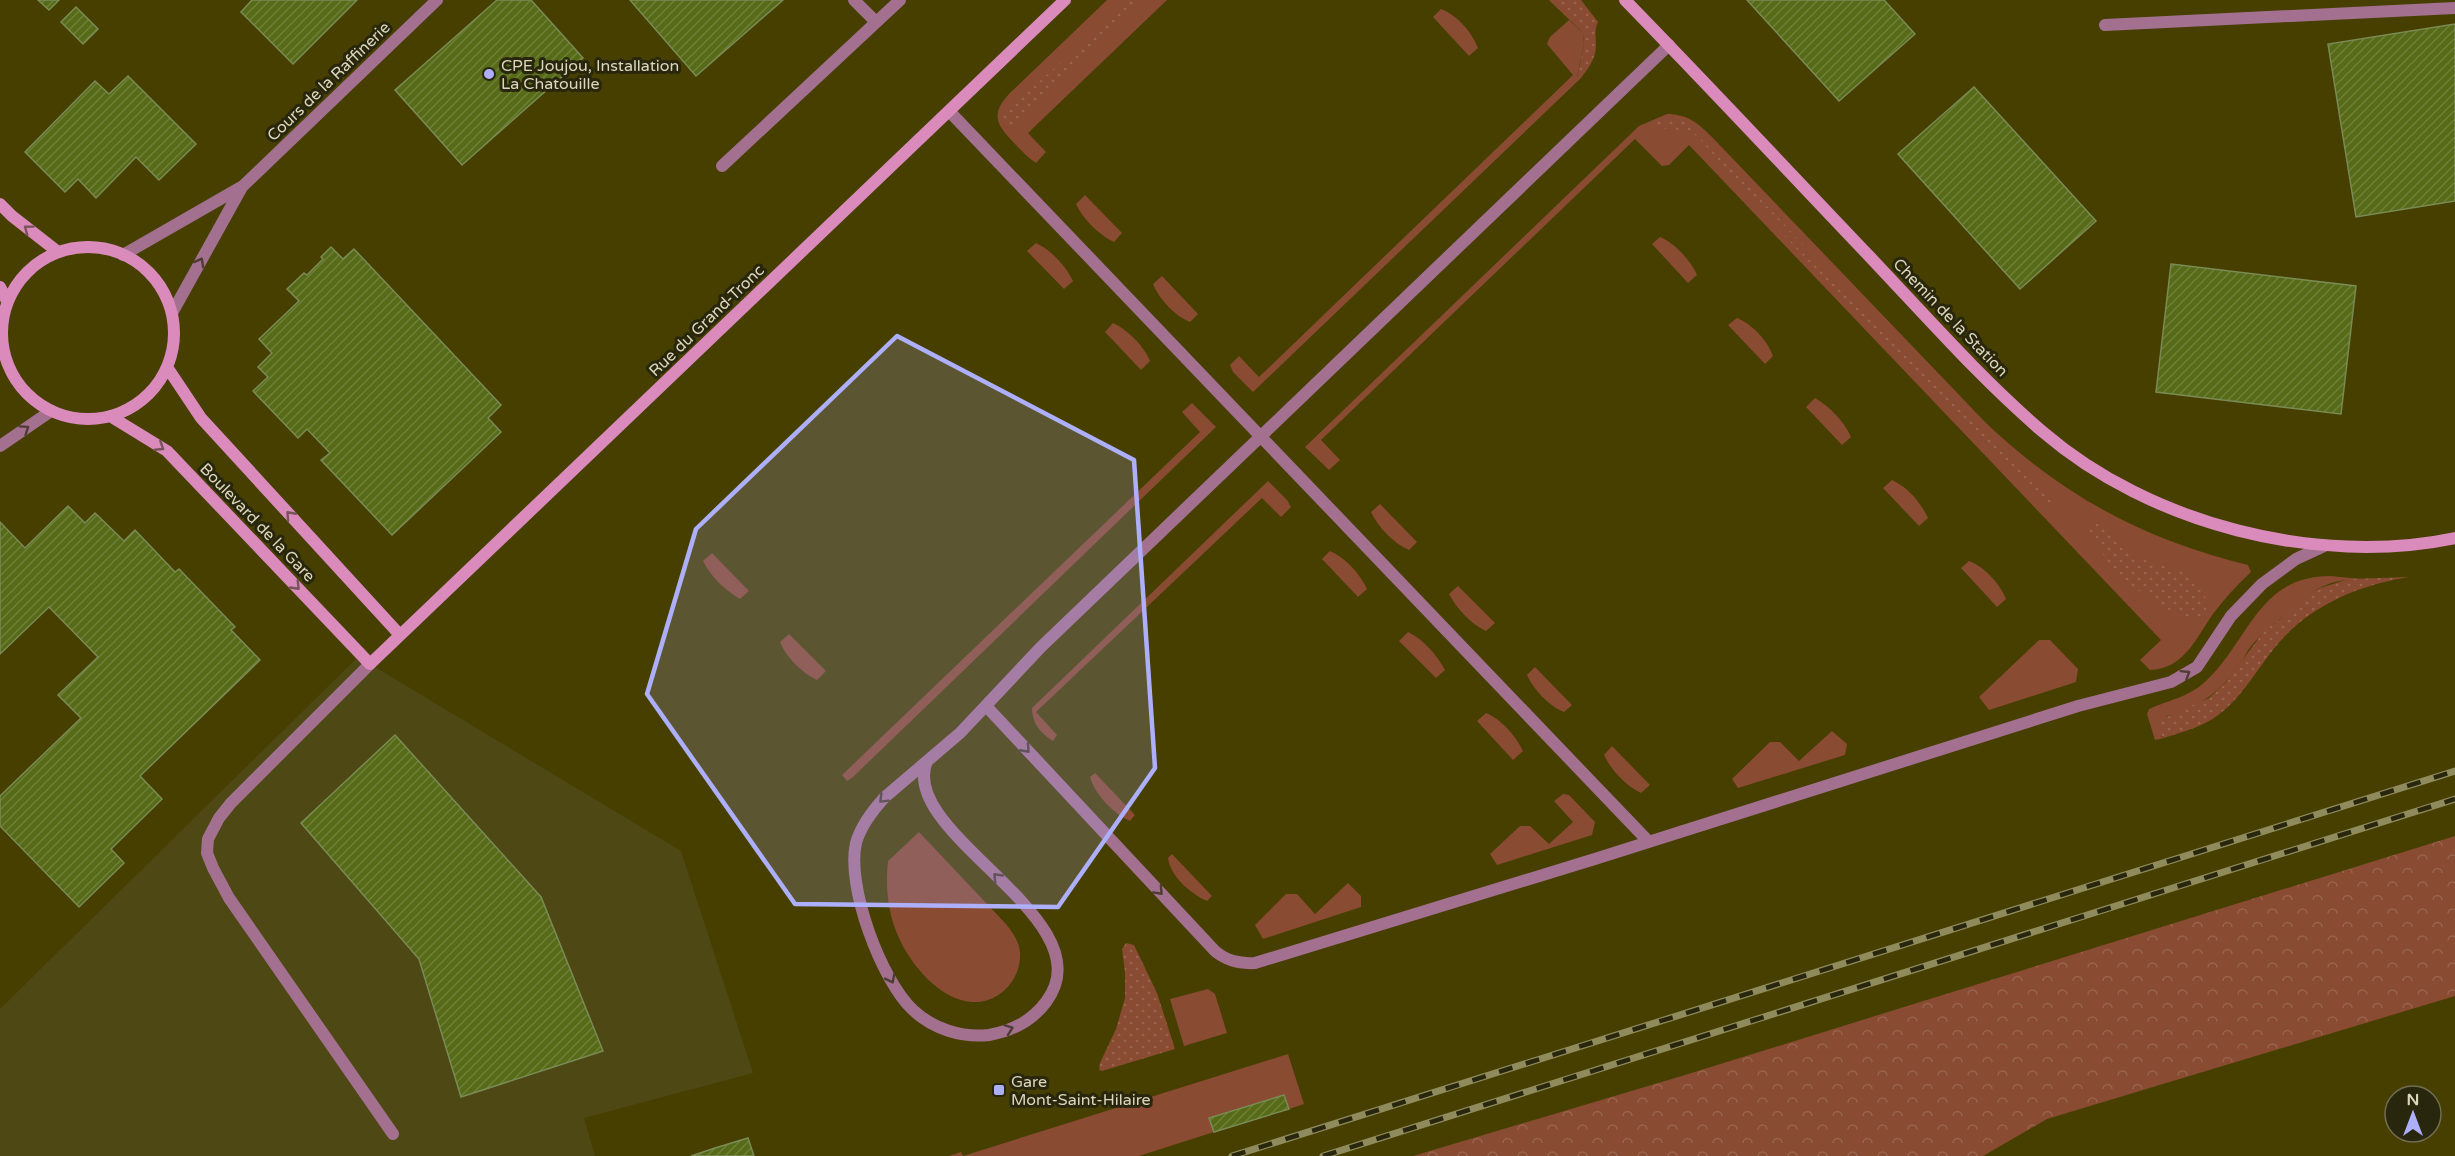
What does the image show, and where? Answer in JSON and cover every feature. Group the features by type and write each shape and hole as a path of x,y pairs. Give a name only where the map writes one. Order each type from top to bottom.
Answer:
{"street":[{"name":"Cours de la Raffinerie","path":"123,255 243,186 437,0"},
{"path":"854,0 876,22"},
{"path":"722,166 900,0"},
{"name":"Rue du Grand-Tronc","path":"370,664 1065,0"},
{"name":"Chemin de la Station","path":"1626,0 1952,343 2044,434 2077,458 2115,481 2161,504 2224,527 2274,539 2324,546 2390,546 2455,538"},
{"path":"2105,25 2455,8"},
{"path":"927,761 923,774 925,787 934,806 964,842 1036,917 1050,938 1058,963 1057,975 1048,1000 1028,1020 1015,1028 982,1035 952,1032 935,1026 913,1010 898,993 888,975 861,906 854,870 856,841 862,827 885,797 986,706 1028,659 1668,45"},
{"path":"949,111 1648,841"},
{"name":"Cours de la Raffinerie","path":"171,313 243,186"},
{"path":"0,204 58,252"},
{"path":"91,247 107,249 123,255 146,269 160,286 171,313 174,338 167,368 156,386 134,406 110,416 92,419 74,418 51,411 33,400 19,386 11,373 1,346 2,323 7,301 24,275 40,261 58,252 91,247"},
{"path":"0,287 7,301"},
{"name":"Boulevard de la Gare","path":"167,368 201,418 400,635"},
{"path":"0,446 51,411"},
{"name":"Boulevard de la Gare","path":"110,416 167,451 370,664"},
{"path":"986,706 1205,940 1223,957 1243,964 1255,963 2078,706 2160,687 2188,674 2207,654 2231,616 2253,593 2296,559 2324,546"},
{"path":"370,664 231,803 219,818 208,839 207,853 228,898 393,1134"}],"highlighted area":[{"path":"897,336 1134,460 1155,768 1058,907 795,904 647,694 696,529"}],"shaded area":[{"path":"361,654 370,664 681,851 753,1073 584,1118 595,1156 0,1156 0,1009"}],"green space":[{"path":"1107,0 1167,0 1028,133 1046,152 1036,163 1004,131 998,120 999,108 1010,93"},
{"path":"1124,0 1144,0 1016,125 1010,128 1005,127 1002,116 1005,112 1102,26"},
{"path":"1549,0 1581,0 1598,22 1594,56 1580,79 1577,78 1584,45 1583,33"},
{"path":"1441,9 1458,20 1472,36 1478,48 1469,56 1433,17"},
{"path":"1569,20 1583,33 1584,45 1577,77 1580,79 1253,392 1233,372 1230,365 1239,356 1259,377 1573,75 1547,44 1550,37"},
{"path":"1667,114 1686,118 1707,132 1986,423 2015,449 2045,472 2107,512 2174,543 2248,565 2251,572 2213,614 2188,651 2172,664 2162,668 2150,670 2140,660 2161,640 1689,145 1669,165 1662,166 1635,139 1321,440 1340,460 1329,470 1305,447 1639,126"},
{"path":"1679,118 1706,137 1743,181 1994,444 2040,491 2052,495 2057,503 2054,506 2032,493 1984,446 1793,245 1697,136 1690,131 1650,127 1663,119"},
{"path":"1085,195 1122,233 1114,242 1097,231 1079,210 1076,204"},
{"path":"1660,237 1687,258 1697,275 1688,283 1652,244"},
{"path":"1036,243 1052,254 1070,275 1073,281 1064,289 1027,251"},
{"path":"1162,276 1198,314 1190,322 1173,311 1156,290 1153,284"},
{"path":"1737,318 1754,329 1767,345 1773,356 1765,364 1728,325"},
{"path":"1113,323 1135,339 1147,355 1150,361 1141,370 1105,332"},
{"path":"1815,398 1845,425 1851,437 1842,445 1806,407"},
{"path":"1192,403 1216,427 847,781 842,775 1200,432 1182,412"},
{"path":"1892,480 1909,491 1925,512 1928,518 1919,526 1883,488"},
{"path":"1268,481 1291,507 1281,517 1262,498 1036,712 1057,735 1053,741 1044,735 1035,723 1032,708"},
{"path":"1380,504 1417,542 1409,550 1392,539 1374,518 1371,512"},
{"path":"2085,520 2092,520 2145,560 2186,571 2193,576 2204,592 2206,607 2204,615 2188,619 2175,614 2144,593 2129,586 2112,569"},
{"path":"1330,551 1347,562 1364,583 1367,589 1358,597 1322,559"},
{"path":"712,553 749,591 740,599 719,583 706,567 703,561"},
{"path":"1969,561 1986,572 2000,588 2006,599 1997,607 1961,568"},
{"path":"2330,576 2362,579 2325,585 2307,596 2258,638 2230,677 2215,692 2188,709 2167,716 2161,736 2164,738 2155,740 2147,714 2149,709 2186,695 2206,681 2221,665 2257,614 2270,599 2286,587 2306,579"},
{"path":"2409,577 2361,589 2316,610 2280,641 2238,696 2218,715 2199,726 2164,738 2159,733 2158,724 2162,719 2209,698 2226,682 2264,631 2303,597 2320,588 2349,579"},
{"path":"1458,586 1495,623 1486,631 1470,620 1452,600 1449,594"},
{"path":"1408,632 1424,643 1442,664 1445,670 1436,678 1399,641"},
{"path":"789,634 826,671 817,680 795,664 786,653 780,642"},
{"path":"2039,640 2050,640 2078,669 2076,682 1989,710 1979,697"},
{"path":"1535,667 1572,705 1564,712 1548,702 1530,681 1527,675"},
{"path":"1486,713 1502,724 1520,745 1523,751 1513,760 1477,721"},
{"path":"1832,731 1847,744 1845,755 1738,788 1732,779 1770,742 1780,742 1799,761"},
{"path":"1612,746 1650,785 1641,793 1625,782 1607,761 1604,755"},
{"path":"1095,773 1135,815 1130,821 1112,809 1101,797 1090,777"},
{"path":"1563,794 1569,795 1595,822 1592,835 1497,865 1490,854 1520,826 1530,826 1549,844 1573,822 1554,801"},
{"path":"919,832 1006,924 1017,941 1020,962 1013,980 1007,988 991,999 982,1002 960,1000 938,988 919,970 899,938 888,900 888,861"},
{"path":"2455,836 2455,996 2047,1119 1983,1156 1413,1156 1685,1075"},
{"path":"1172,854 1212,896 1207,901 1194,894 1177,878 1168,858"},
{"path":"1348,883 1361,896 1361,907 1263,939 1255,925 1286,894 1297,894 1315,914"},
{"path":"1126,943 1134,945 1157,993 1175,1049 1102,1071 1099,1070 1100,1063 1116,1029 1125,998 1122,949"},
{"path":"1208,989 1215,994 1227,1033 1184,1046 1170,999"},
{"path":"1288,1054 1304,1104 1289,1109 1284,1095 1210,1118 1214,1132 1139,1156 963,1156"},
{"path":"961,1152 963,1156 949,1156"}],"building":[{"path":"38,0 59,0 49,10"},
{"path":"252,0 357,0 293,64 241,12"},
{"name":"CPE Joujou, Installation La Chatouille","path":"497,0 531,0 583,58 462,165 395,90"},
{"path":"630,0 783,0 696,76"},
{"path":"1747,0 1884,0 1915,34 1839,101"},
{"path":"76,7 98,29 83,44 61,22"},
{"path":"2455,24 2455,201 2356,217 2328,44"},
{"path":"128,76 196,144 159,180 136,157 96,198 78,179 65,192 25,152 95,81 109,94"},
{"path":"1974,87 2096,221 2020,289 1898,154"},
{"path":"331,247 343,259 354,249 501,405 488,418 501,432 392,535 321,460 330,453 307,429 298,438 253,391 268,377 258,367 272,353 259,339 299,301 287,289 304,273 307,275"},
{"path":"2171,264 2356,286 2341,414 2156,392"},
{"path":"68,506 85,523 95,513 124,541 135,530 175,572 179,569 235,627 231,630 260,660 140,776 162,799 111,849 124,863 79,907 0,826 0,796 81,718 58,695 98,657 49,607 0,654 0,522 25,548"},
{"path":"395,735 541,897 603,1051 461,1097 419,959 301,823"},
{"path":"1284,1095 1289,1109 1214,1132 1209,1118"},
{"path":"748,1138 754,1156 691,1156 715,1148"}],"railway":[{"path":"1232,1156 2455,771"},
{"path":"1323,1156 2455,799"}],"place":[{"name":"CPE Joujou, Installation La Chatouille","path":"489,74"},
{"name":"Gare Mont-Saint-Hilaire","path":"999,1090"}]}
